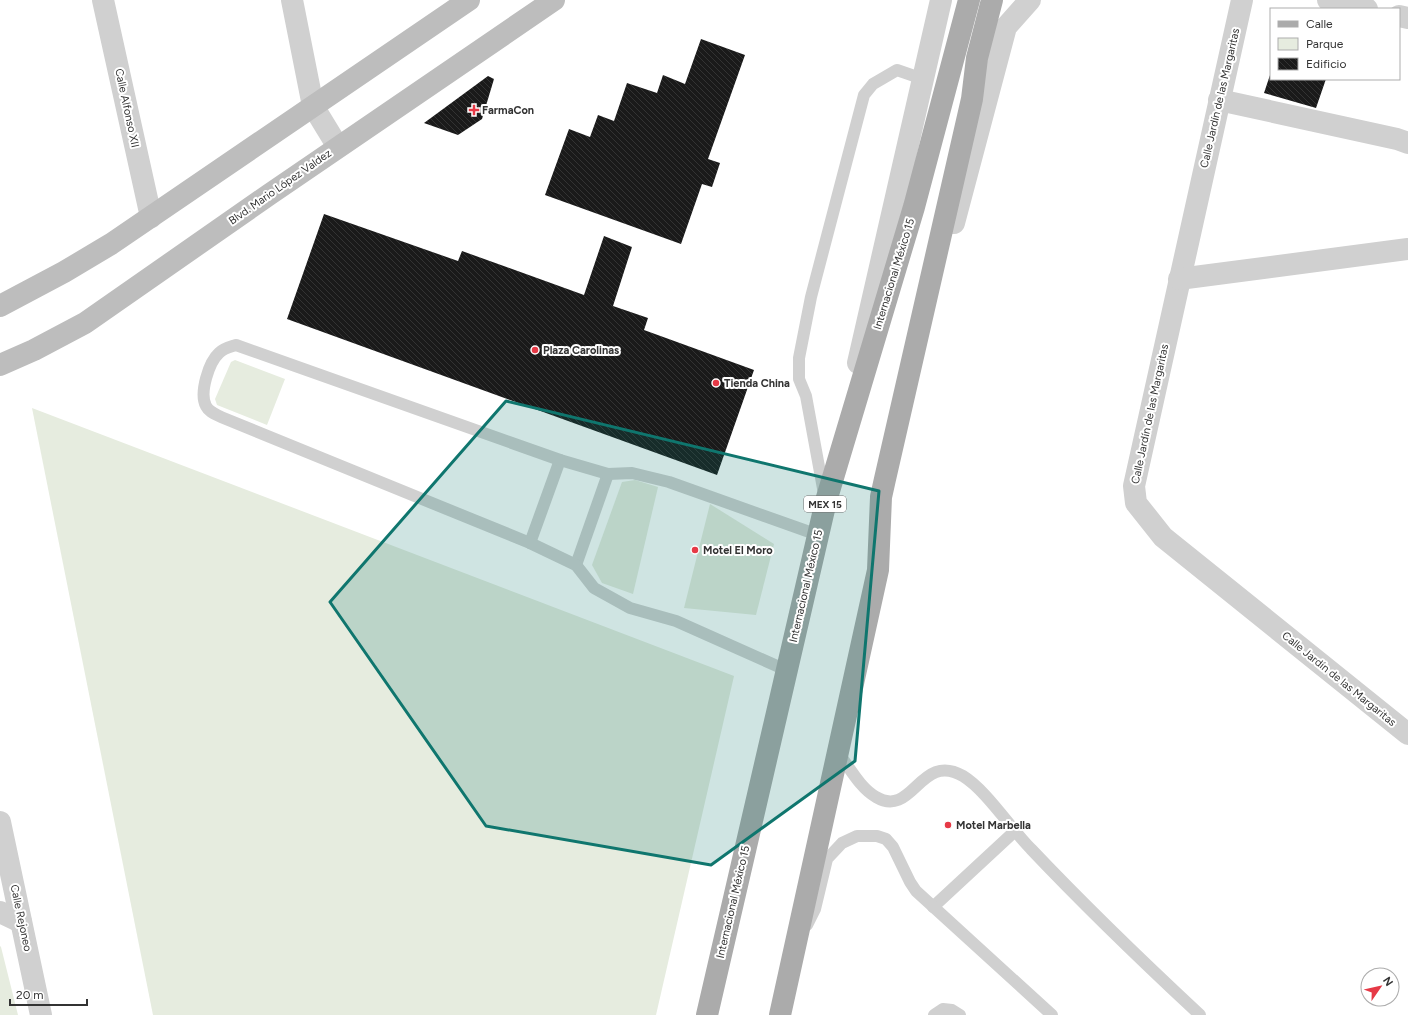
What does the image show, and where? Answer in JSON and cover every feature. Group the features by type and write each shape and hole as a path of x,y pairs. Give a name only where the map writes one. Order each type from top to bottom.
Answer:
{"main road":[{"path":"0,306 64,272 111,244 469,0"},
{"name":"Blvd. Mario López Valdez","path":"0,365 34,350 85,323 338,147 554,0"},
{"name":"Internacional México 15","path":"707,1015 826,501 914,207 969,0"},
{"path":"780,1015 878,570 881,497 972,99 977,58 992,0"}],"street":[{"name":"Calle Alfonso XII","path":"103,0 151,217"},
{"path":"292,0 313,106 338,147"},
{"path":"826,501 941,0"},
{"path":"885,479 1012,0"},
{"path":"1006,27 1030,0"},
{"name":"Calle Jardín de las Margaritas","path":"1242,0 1134,486 1136,504 1163,537 1408,734"},
{"path":"1328,0 1363,8"},
{"path":"1220,100 1398,139 1408,143"},
{"path":"1179,279 1408,249"},
{"name":"Calle Rejoneo","path":"1,828 41,1015"},
{"path":"0,912 22,922"}],"lane":[{"path":"826,501 806,396 799,379 799,358 807,312 864,95 873,84 897,70 923,79"},
{"path":"786,670 676,621 630,608 594,588 576,565 530,543 221,418 211,412 203,397 207,374 218,353 228,347 236,345 560,460 608,474 632,473 668,482 818,535"},
{"path":"530,543 560,460"},
{"path":"576,565 608,474"},
{"path":"838,754 864,788 876,798 888,802 900,800 936,771 950,770 963,777 978,788 1014,832 1120,939 1200,1015"},
{"path":"933,907 1014,832"},
{"path":"795,949 815,909 827,860 842,843 857,836 877,836 886,840 893,847 910,882 933,907 1052,1015"},
{"path":"934,1015 943,1009 952,1010 960,1015"}],"highlighted area":[{"path":"506,401 879,491 855,761 711,865 486,826 330,602"}],"green space":[{"path":"235,360 285,379 267,425 217,405 215,399 231,362"},
{"path":"32,408 734,676 656,1015 153,1015"},
{"path":"635,480 658,487 633,594 602,583 592,565 622,482"},
{"path":"710,504 774,544 756,615 684,608"},
{"path":"0,946 1,947 18,1015 0,1015"}],"building":[{"path":"701,39 745,55 708,159 720,163 712,187 702,184 681,244 545,195 569,129 590,137 598,115 614,121 627,83 657,93 663,75 685,84"},
{"path":"1270,75 1270,80 1326,80 1316,108 1264,93"},
{"path":"488,76 494,79 482,119 458,135 424,123"},
{"name":"Plaza Carolinas","path":"324,214 458,261 462,251 584,295 604,236 632,247 613,306 648,318 644,330 754,370 717,475 287,319"}],"place":[{"name":"FarmaCon","path":"474,110"},
{"name":"Plaza Carolinas","path":"535,350"},
{"name":"Tienda China","path":"716,383"},
{"name":"Motel El Moro","path":"695,550"},
{"name":"Motel Marbella","path":"948,825"}]}
